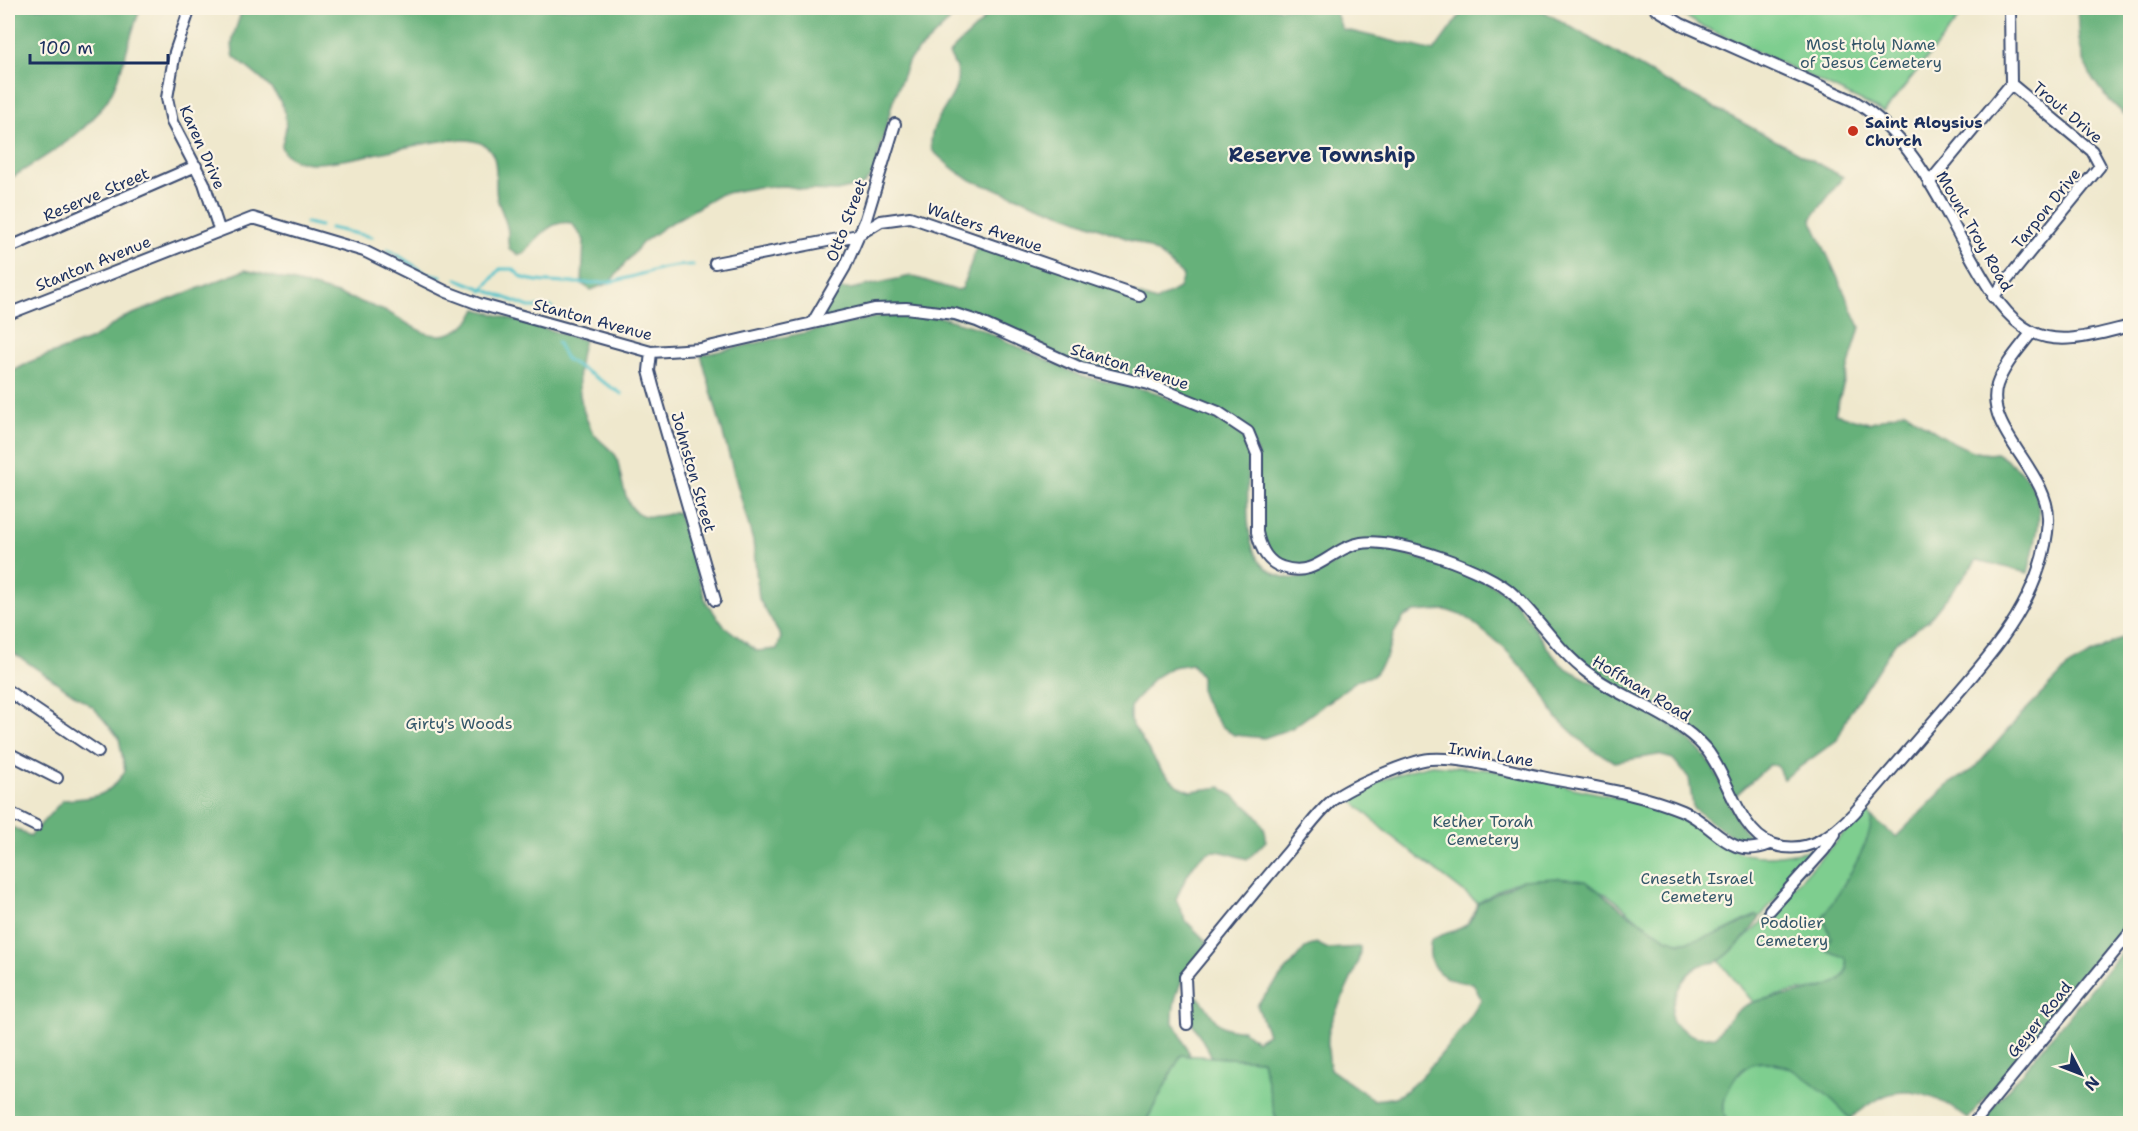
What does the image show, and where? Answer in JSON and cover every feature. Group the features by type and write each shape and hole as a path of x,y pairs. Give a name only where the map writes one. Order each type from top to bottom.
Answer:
{"street":[{"name":"Karen Drive","path":"190,8 175,52 167,98 172,123 196,166 219,229"},
{"name":"Mount Troy Road","path":"1654,8 1682,24 1854,101 1878,116 1900,139 1929,183 1993,297 2032,332"},
{"path":"1929,183 2011,84 2010,8"},
{"name":"Trout Drive","path":"2011,84 2092,151 2100,166"},
{"name":"Otto Street","path":"813,322 844,267 866,219 894,124"},
{"name":"Reserve Street","path":"8,248 196,166"},
{"name":"Tarpon Drive","path":"1993,297 2100,166"},
{"name":"Walters Avenue","path":"715,263 858,235 881,221 910,217 1138,296"},
{"name":"Stanton Avenue","path":"8,314 244,219 263,220 364,251 447,292 479,304 651,352 700,349 874,309 906,308 955,314 1082,368 1149,384 1175,393 1226,416 1248,432"},
{"path":"1770,910 1995,650 2025,605 2041,561 2048,522 2047,502 2036,477 2005,428 1996,408 1996,388 2004,370 2032,332 2055,338 2072,337 2130,326"},
{"name":"Johnston Street","path":"651,352 651,378 715,600"},
{"name":"Hoffman Road","path":"1248,432 1257,454 1257,532 1264,554 1272,562 1298,571 1311,568 1350,546 1362,543 1381,543 1400,545 1462,565 1497,580 1526,607 1563,654 1590,675 1682,728 1704,747 1722,770 1746,822 1770,843"},
{"path":"8,691 98,752"},
{"path":"8,753 57,778"},
{"name":"Irwin Lane","path":"1187,1024 1185,977 1245,903 1334,799 1408,763 1430,759 1467,762 1587,787 1623,791 1653,798 1693,815 1732,846 1759,848 1770,843"},
{"path":"8,812 36,826"},
{"path":"1770,843 1791,847 1811,845 1836,832"},
{"name":"Geyer Road","path":"1972,1124 2130,933"}],"green space":[{"path":"8,8 141,8 118,77 108,99 98,112 62,145 8,180"},
{"path":"242,8 963,8 909,60 892,104 874,173 863,185 837,191 807,190 786,186 758,187 721,194 664,227 642,243 609,283 591,290 582,284 584,240 572,223 557,224 551,227 539,236 524,253 519,255 510,250 507,228 497,198 496,166 492,154 489,149 472,141 445,141 345,160 316,163 293,159 281,146 285,117 276,94 234,57 232,44"},
{"path":"989,8 1334,8 1342,29 1434,51 1465,8 1538,8 1656,76 1843,177 1811,219 1860,327 1835,414 1869,423 1905,411 1949,440 1974,451 1986,454 1996,453 2014,466 2027,479 2035,492 2038,505 2039,520 2028,573 1977,560 1928,621 1895,643 1850,712 1837,740 1783,779 1777,766 1770,764 1734,797 1704,747 1590,675 1497,580 1400,545 1362,543 1311,568 1279,566 1260,544 1257,454 1248,432 1175,393 1081,368 977,321 906,308 813,322 831,289 851,289 911,276 955,290 962,289 979,240 1156,301 1179,288 1183,276 1162,256 1144,245 976,182 953,169 932,150 931,139 934,129 957,82 956,70 949,54 979,25"},
{"name":"Most Holy Name of Jesus Cemetery","path":"1689,8 1967,8 1884,112 1698,24 1683,15"},
{"path":"2078,8 2130,8 2130,119 2105,95 2088,71 2079,42"},
{"name":"Girty's Woods","path":"245,270 352,299 387,312 433,335 447,334 457,330 471,319 477,309 584,340 579,362 579,385 586,419 593,433 616,456 623,487 631,507 644,516 678,512 706,602 724,626 757,651 777,649 781,637 759,599 753,541 701,355 881,316 940,317 978,328 1081,376 1151,391 1229,425 1242,436 1249,449 1248,509 1251,541 1255,554 1262,564 1276,575 1290,578 1304,577 1359,551 1374,548 1434,563 1494,586 1505,593 1522,611 1562,665 1667,724 1695,746 1713,767 1736,818 1750,836 1748,840 1733,836 1693,808 1689,778 1673,759 1658,755 1615,762 1588,747 1556,717 1538,685 1504,648 1466,617 1446,610 1414,612 1404,617 1394,633 1386,658 1373,676 1359,679 1292,728 1264,738 1234,735 1220,725 1204,700 1201,692 1201,676 1192,664 1172,667 1154,678 1130,707 1130,721 1161,770 1177,785 1191,791 1221,787 1257,817 1265,832 1266,841 1248,859 1218,851 1207,853 1190,870 1176,899 1186,921 1208,943 1182,980 1173,1011 1173,1023 1190,1056 1181,1055 1145,1123 8,1124 8,825 30,836 63,800 91,797 106,792 125,771 119,738 94,708 8,649 8,374 32,361 92,339 123,318"},
{"path":"2130,633 2130,923 1968,1119 1932,1097 1911,1092 1885,1096 1850,1118 1823,1092 1790,1069 1773,1063 1756,1063 1741,1071 1729,1089 1724,1102 1724,1114 1728,1123 1277,1123 1262,1060 1212,1057 1192,1022 1188,993 1197,997 1222,1026 1243,1030 1256,1041 1268,1034 1257,1005 1305,948 1316,943 1328,949 1360,947 1352,977 1328,1035 1330,1069 1374,1100 1395,1097 1418,1080 1430,1067 1456,1037 1481,999 1473,983 1454,980 1439,973 1431,959 1431,940 1466,925 1478,903 1522,880 1557,878 1586,881 1627,913 1666,938 1681,943 1721,933 1757,915 1760,917 1747,935 1723,958 1693,970 1682,983 1674,998 1672,1022 1692,1035 1715,1036 1735,1013 1751,1003 1829,986 1841,979 1847,969 1845,957 1825,950 1831,937 1823,917 1861,853 1871,827 1871,817 1896,837 1949,784 1975,768 2020,716 2068,667"},
{"name":"Kether Torah Cemetery","path":"1432,765 1491,770 1669,809 1687,817 1741,853 1776,856 1821,848 1760,917 1757,915 1712,936 1693,941 1672,941 1662,937 1642,924 1606,894 1580,888 1530,881 1518,882 1500,889 1478,903 1391,836 1348,797 1388,778"},
{"name":"Podolier Cemetery","path":"1865,810 1870,815 1873,826 1867,844 1823,917 1831,937 1828,950 1845,956 1848,966 1846,974 1840,980 1823,987 1753,1002 1719,961 1755,929"},
{"path":"2130,942 2128,1123 1979,1124"},
{"path":"1181,1055 1262,1060 1277,1123 1145,1124"},
{"path":"1767,1062 1801,1072 1826,1092 1855,1123 1728,1123 1725,1116 1724,1099 1735,1076 1748,1065"}],"waterway":[{"path":"306,223 320,226"},
{"path":"330,228 372,237"},
{"path":"388,249 426,273 441,276"},
{"path":"482,291 500,269 513,269 523,277 532,280 584,283 616,281 663,268 693,265"},
{"path":"457,279 529,307 552,307"},
{"path":"557,342 566,359 622,394"}],"place":[{"name":"Saint Aloysius Church","path":"1853,131"}],"district":[{"name":"Reserve Township","path":"1322,155"}],"park label":[{"name":"Cneseth Israel Cemetery","path":"1697,887"}]}
